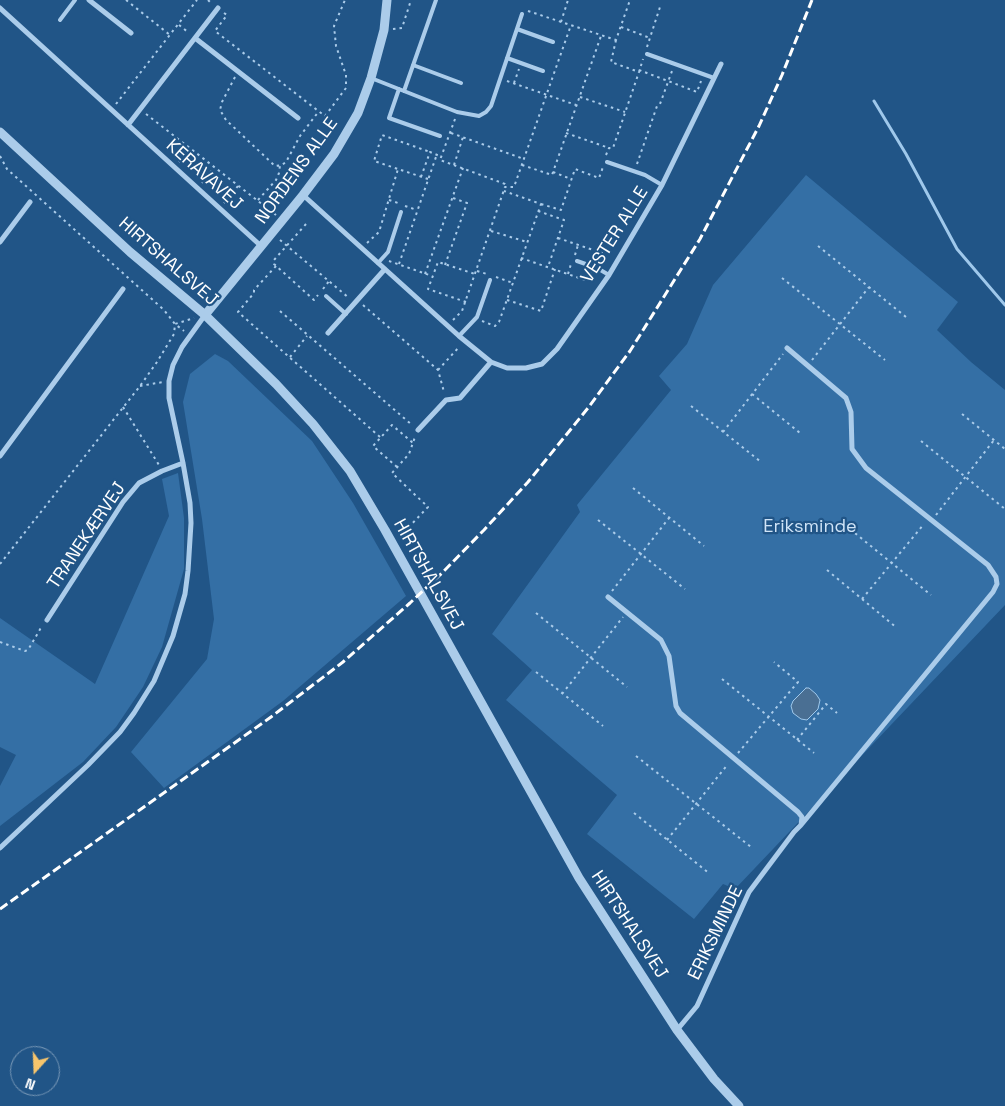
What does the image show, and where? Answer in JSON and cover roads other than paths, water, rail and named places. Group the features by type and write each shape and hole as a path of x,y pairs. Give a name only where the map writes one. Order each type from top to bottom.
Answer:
{"street":[{"path":"89,0 131,33"},
{"name":"NORDENS ALLE","path":"204,315 303,195 334,154 358,113 372,78 384,30 386,0"},
{"name":"KERAVAVEJ","path":"0,8 261,246"},
{"path":"128,125 218,8"},
{"path":"195,38 298,118"},
{"name":"VESTER ALLE","path":"303,195 362,249 380,261 386,269 459,336 491,362 507,368 526,368 542,364 557,349 608,275 662,185 721,64"},
{"name":"HIRTSHALSVEJ","path":"0,132 130,252 204,315 276,384 313,424 350,471 406,567 579,878 677,1030 714,1079 739,1106"},
{"path":"0,242 30,202"},
{"path":"328,333 386,269"},
{"path":"0,456 123,289"},
{"path":"0,848 115,737 145,696 164,659 179,616 189,564 190,509 183,463 169,398 169,381 173,365 204,315"},
{"name":"ERIKSMINDE","path":"677,1030 697,1006 749,892 794,832 802,825 993,592 997,584 996,577 988,565 866,468 852,449 851,412 846,398 787,348"},
{"path":"418,430 446,400 460,398 491,362"},
{"name":"TRANEKÆRVEJ","path":"47,620 123,502 139,483 183,463"},
{"path":"608,597 661,640 669,656 676,706 680,713 798,812 802,817 802,825"}],"lane":[{"path":"60,20 75,0"},
{"path":"404,91 436,0"},
{"path":"372,78 457,112 479,116 491,106 522,14"},
{"path":"517,29 553,42"},
{"path":"647,54 714,78"},
{"path":"507,58 544,70"},
{"path":"413,65 461,83"},
{"path":"399,89 389,118 440,136"},
{"path":"608,162 634,171 662,185"},
{"path":"380,261 388,252 401,212"},
{"path":"577,261 608,275"},
{"path":"459,336 475,319 490,280"},
{"path":"326,296 346,314"}],"waterway":[{"path":"874,101 906,154 957,249 1005,305"}],"railway":[{"path":"0,909 271,717 343,662 443,572 528,482 588,408 630,351 700,239 759,126 812,0"}],"park label":[{"name":"Eriksminde","path":"810,527"}]}
